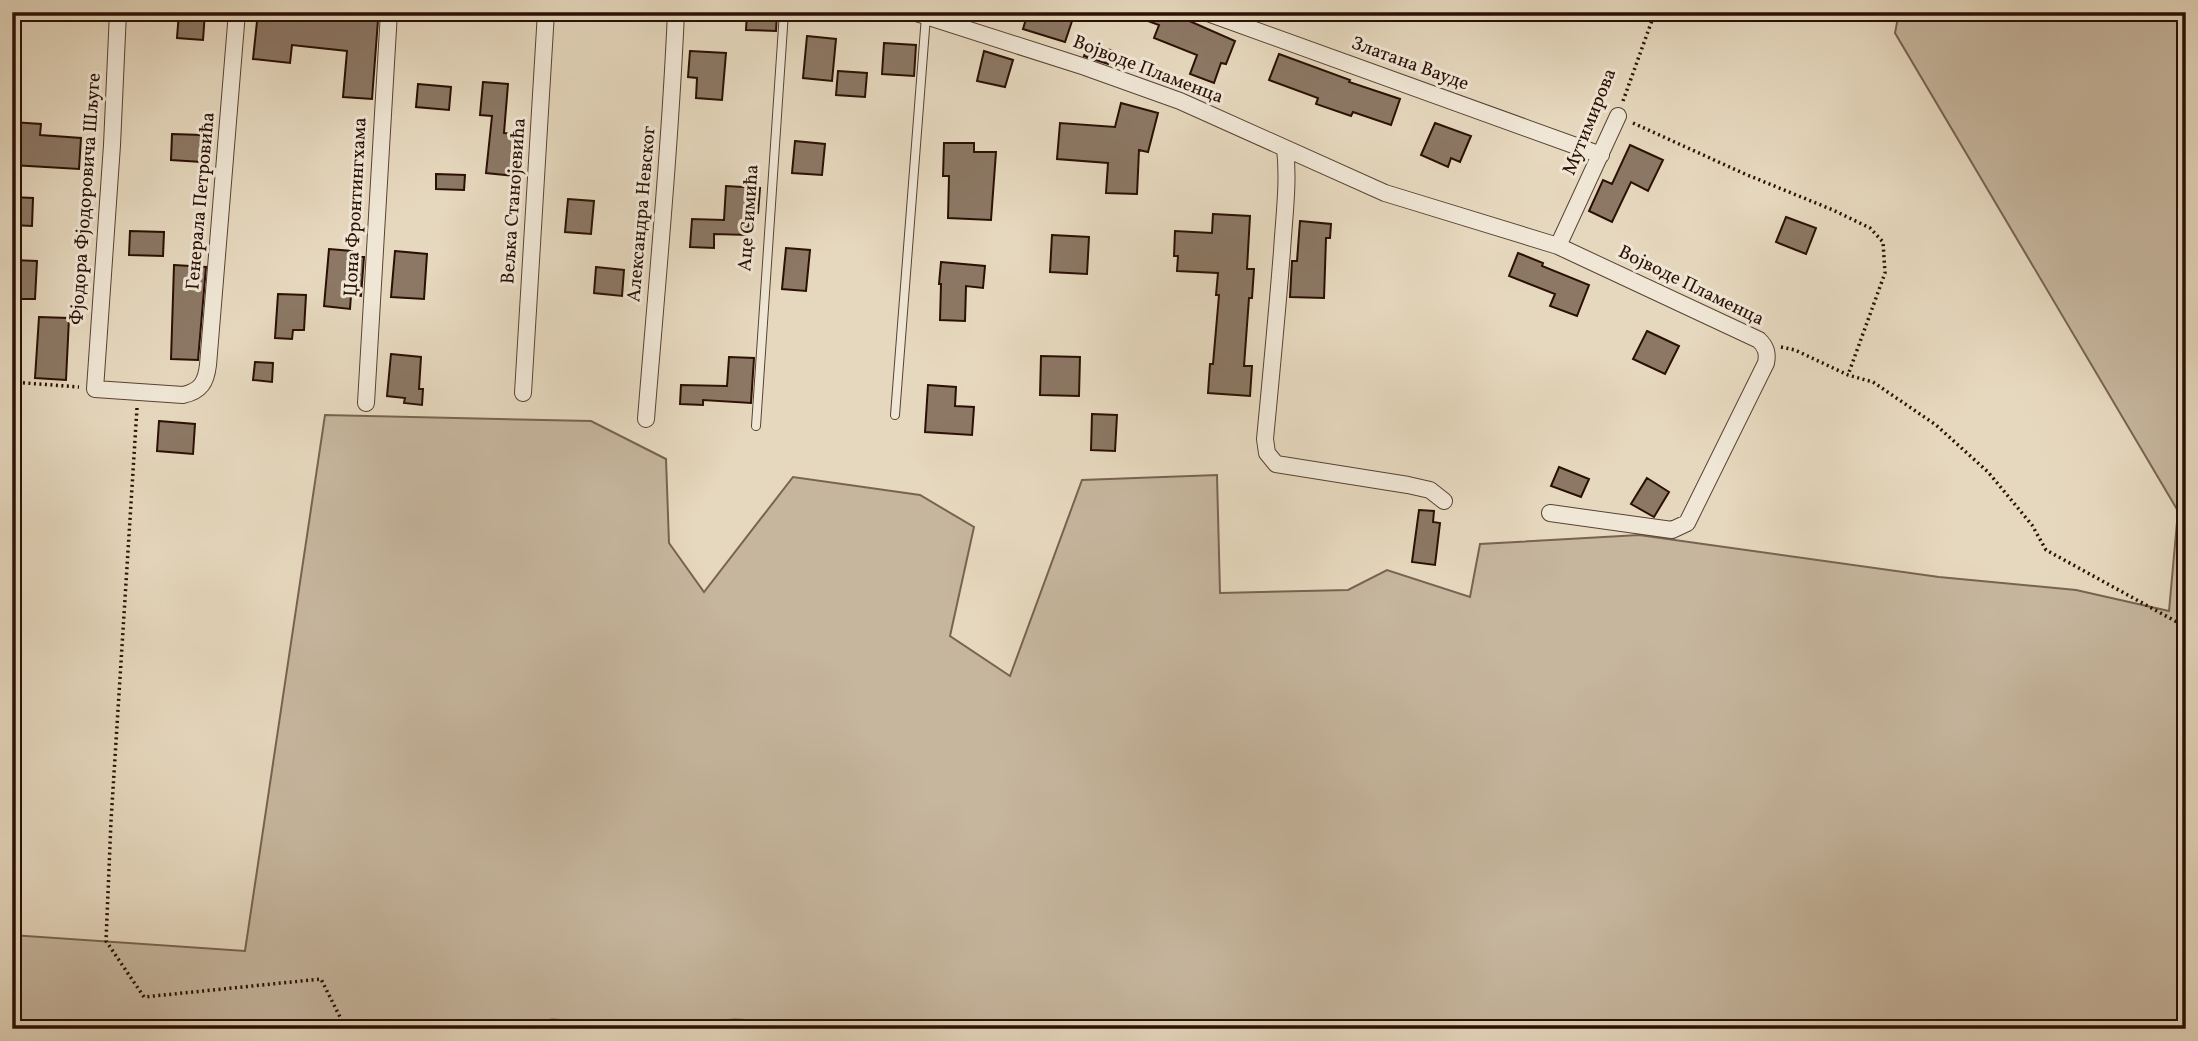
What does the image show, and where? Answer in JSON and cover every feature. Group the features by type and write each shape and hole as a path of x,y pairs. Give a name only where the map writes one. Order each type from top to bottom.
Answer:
{"street":[{"name":"Фјодора Фјодоровича Шљуге","path":"95,389 118,12"},
{"name":"Генерала Петровића","path":"138,392 183,395 197,390 206,380 237,12"},
{"name":"Џона Фронтингхама","path":"366,403 389,12"},
{"name":"Вељка Станојевића","path":"523,393 546,12"},
{"name":"Александра Невског","path":"646,419 665,164 671,119 676,12"},
{"name":"Златана Вауде","path":"1205,12 1601,155"},
{"name":"Војводе Пламенца","path":"922,14 1180,101 1385,192 1558,246 1759,340 1765,346 1768,356 1766,363 1687,523 1672,530 1550,513"},
{"name":"Мутимирова","path":"1558,246 1618,116"},
{"path":"1285,148 1286,195 1265,439 1267,453 1276,464 1430,490 1444,501"},
{"path":"95,389 138,392"}],"lane":[{"name":"Аце Симића","path":"756,426 784,12"},
{"path":"895,415 922,14"}],"path":[{"name":"Мутимирова","path":"1618,116 1655,12"},
{"path":"1618,116 1745,174 1833,210 1870,228 1883,242 1885,273 1848,374"},
{"path":"1765,346 1794,350 1873,382 1937,425 1996,481 2032,525 2046,550 2186,627"},
{"path":"12,382 95,389"},
{"path":"138,392 106,941 145,997 321,979 346,1029"}],"shaded area":[{"path":"1899,12 2186,12 2186,1029 12,1029 12,935 245,951 325,415 591,421 666,459 669,543 704,592 793,477 920,495 974,527 950,636 1010,676 1082,480 1217,475 1220,593 1348,590 1387,570 1470,597 1480,544 1639,535 1939,577 2076,590 2169,611 2178,511 1895,33"}],"building":[{"path":"179,12 205,12 203,40 177,38"},
{"path":"258,12 378,20 372,99 343,97 347,51 292,45 290,63 253,59"},
{"path":"747,12 777,12 776,31 746,30"},
{"path":"1028,12 1075,12 1065,42 1023,29"},
{"path":"1129,12 1169,12 1235,41 1226,64 1221,63 1214,83 1190,74 1197,55 1154,38 1159,25"},
{"path":"807,36 836,39 832,81 803,78"},
{"path":"1089,42 1113,51 1108,64 1084,56"},
{"path":"884,43 916,45 914,76 882,74"},
{"path":"690,51 726,53 722,100 696,98 697,78 688,77"},
{"path":"984,51 1013,60 1005,87 977,81"},
{"path":"1279,54 1400,99 1391,125 1353,112 1351,116 1316,104 1318,98 1269,80"},
{"path":"838,71 867,73 865,97 836,95"},
{"path":"483,82 508,84 504,133 520,134 516,176 486,173 492,116 480,115"},
{"path":"418,84 451,87 449,110 416,107"},
{"path":"1121,103 1158,113 1148,152 1139,150 1137,194 1106,193 1108,163 1057,159 1060,123 1115,127"},
{"path":"12,122 41,124 40,135 81,138 79,169 12,165"},
{"path":"1435,123 1471,136 1460,162 1451,158 1448,167 1421,155"},
{"path":"172,134 202,135 201,162 171,160"},
{"path":"795,141 825,144 822,175 792,173"},
{"path":"944,143 974,143 974,152 996,152 991,220 948,218 949,176 943,176"},
{"path":"1630,145 1663,160 1648,191 1631,182 1612,222 1589,211 1603,180 1612,184"},
{"path":"436,174 465,175 464,190 436,189"},
{"path":"726,186 760,188 758,213 750,212 748,235 714,234 714,248 690,247 692,219 724,220"},
{"path":"12,197 33,198 32,226 12,225"},
{"path":"568,199 594,201 591,234 565,232"},
{"path":"1213,214 1250,216 1247,269 1254,269 1244,366 1252,366 1250,396 1208,393 1219,295 1216,295 1218,273 1177,271 1178,256 1174,256 1175,231 1212,233"},
{"path":"1786,217 1816,228 1806,254 1776,242"},
{"path":"1300,221 1331,224 1330,238 1326,238 1324,298 1290,297 1292,261 1297,261"},
{"path":"130,231 164,232 163,256 129,255"},
{"path":"1052,235 1089,237 1087,274 1050,272"},
{"path":"786,248 810,250 806,291 782,289"},
{"path":"329,249 352,251 352,257 364,257 361,296 351,295 350,309 324,306"},
{"path":"395,251 427,254 424,299 391,297"},
{"path":"1518,253 1589,285 1577,316 1550,306 1555,294 1509,276"},
{"path":"12,260 37,261 35,299 12,299"},
{"path":"941,262 985,266 983,288 966,286 965,321 940,320"},
{"path":"174,265 206,267 198,360 171,359"},
{"path":"596,267 624,270 622,296 594,293"},
{"path":"278,294 306,295 304,330 293,330 292,339 275,338"},
{"path":"39,317 69,318 66,380 35,378"},
{"path":"1647,331 1679,346 1665,374 1633,359"},
{"path":"391,354 421,357 419,389 423,389 422,405 404,403 405,398 387,396"},
{"path":"1041,356 1080,357 1079,396 1040,395"},
{"path":"729,357 754,358 751,403 703,400 703,405 680,404 681,385 727,386"},
{"path":"255,362 273,363 272,382 253,380"},
{"path":"928,385 956,387 955,406 974,407 972,435 925,432"},
{"path":"1092,414 1117,415 1115,451 1091,450"},
{"path":"159,421 195,424 193,454 157,451"},
{"path":"1559,467 1589,479 1581,497 1551,486"},
{"path":"1647,478 1669,492 1654,517 1631,504"},
{"path":"1419,510 1434,511 1433,522 1440,523 1435,565 1412,562"}],"waterway":[{"path":"478,1029 553,1021 679,1029"},
{"path":"683,1029 732,1021 780,1029"}]}
